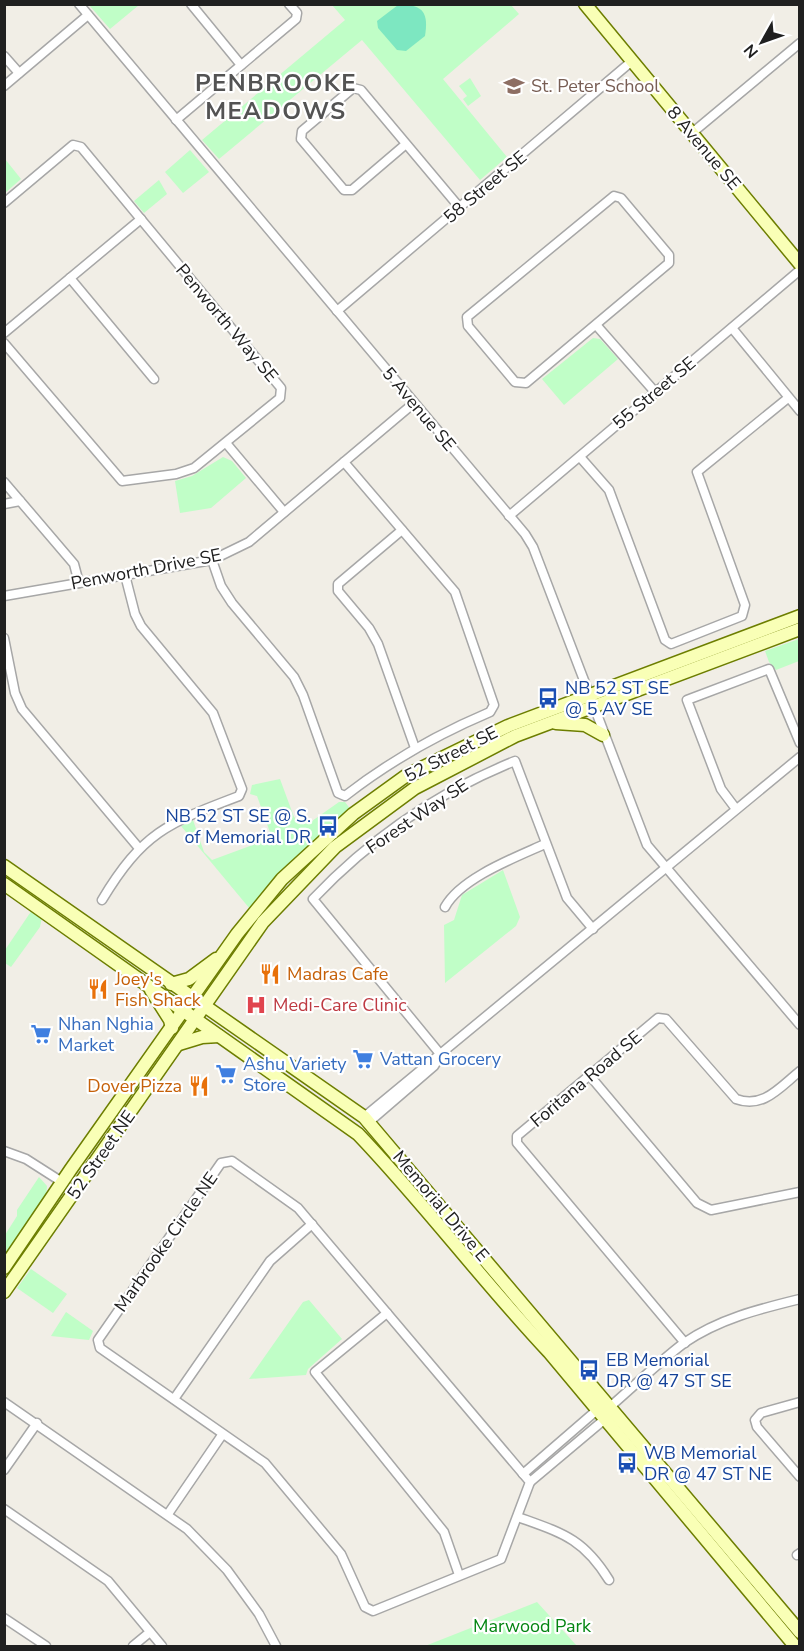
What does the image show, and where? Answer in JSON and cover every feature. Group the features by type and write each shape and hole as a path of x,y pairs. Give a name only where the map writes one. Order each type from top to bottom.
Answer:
{"main road":[{"name":"8 Avenue SE","path":"585,4 800,264"},
{"name":"52 Street SE","path":"200,1012 263,922 335,847 384,808 426,782 515,736 549,723 591,701 800,616"},
{"name":"52 Street SE","path":"189,1004 222,955 282,879 325,837 407,775 471,742 800,629"},
{"path":"549,723 585,725 603,735"},
{"name":"Memorial Drive E","path":"4,866 171,984 189,1004"},
{"name":"Memorial Drive E","path":"4,884 148,984 230,1025 366,1119 800,1632"},
{"path":"171,984 189,979 222,955"},
{"path":"148,984 170,1020 171,1028"},
{"path":"214,992 218,1008 230,1025"},
{"name":"52 Street NE","path":"4,1268 62,1182 189,1004"},
{"name":"Memorial Drive E","path":"200,1012 219,1036 358,1134 398,1176 795,1647"},
{"name":"52 Street NE","path":"4,1292 200,1012"},
{"path":"179,1044 202,1037 219,1036"},
{"path":"62,1182 75,1191"}],"street":[{"name":"5 Avenue SE","path":"80,4 533,547 647,845 800,1025"},
{"path":"191,4 240,65"},
{"path":"176,120 296,19 297,13 289,4"},
{"path":"4,86 88,15"},
{"path":"692,133 800,43"},
{"path":"4,56 19,73"},
{"name":"58 Street SE","path":"337,311 632,61"},
{"path":"406,144 352,190 344,190 301,139 302,131 353,88 361,90 460,208"},
{"name":"Penworth Way SE","path":"4,203 73,145 81,147 281,388 280,398 194,468 176,474 122,481 4,343"},
{"path":"614,196 621,198 669,255 669,263 597,326 526,383 515,382 468,326 467,317 614,196"},
{"path":"4,333 141,219"},
{"name":"55 Street SE","path":"509,516 800,270"},
{"path":"70,278 154,379"},
{"path":"597,326 655,392"},
{"path":"732,328 800,411"},
{"path":"580,457 609,490 665,640 671,644 742,616 745,605 697,472 788,398"},
{"name":"Penworth Drive SE","path":"4,596 212,560 249,542 414,403"},
{"path":"226,444 284,512"},
{"path":"212,560 221,586 232,603 294,678 303,695 338,793 345,796 377,771 416,748 490,712 494,705 455,592 344,462"},
{"path":"4,482 74,564 79,583"},
{"path":"4,504 20,501"},
{"path":"402,530 338,584 338,591 369,628 378,644 416,748"},
{"path":"102,900 138,848 173,822 239,796 242,789 213,713 141,626 135,614 125,574"},
{"path":"4,638 15,693 22,709 138,848"},
{"path":"736,809 721,789 687,700 769,669 800,743"},
{"path":"366,1119 434,1066 441,1055 800,757"},
{"name":"Forest Way SE","path":"441,1055 313,899 341,870 384,834 469,780 515,761 567,898 592,929"},
{"path":"445,908 452,894 504,863 545,844"},
{"name":"Foritana Road SE","path":"685,1343 518,1143 517,1136 658,1018 666,1019 736,1099 747,1104 762,1102 800,1071"},
{"path":"590,1076 697,1203 711,1210 800,1192"},
{"path":"4,1151 26,1159 62,1182"},
{"name":"Marbrooke Circle NE","path":"232,1161 298,1208 312,1224 530,1482 501,1559 373,1611 365,1607 341,1554 265,1464 100,1348 98,1340 221,1163 232,1161"},
{"path":"174,1399 270,1262 312,1224"},
{"path":"530,1482 611,1406 685,1343 722,1322 752,1310 800,1299"},
{"path":"387,1313 315,1372 444,1532 459,1575"},
{"path":"4,1402 187,1529 227,1570 259,1614 276,1647"},
{"path":"800,1402 761,1413 755,1420 757,1426 800,1478"},
{"path":"523,1474 601,1415"},
{"path":"4,1470 37,1424"},
{"path":"168,1514 222,1435"},
{"path":"4,1509 108,1581 162,1647"},
{"path":"518,1517 564,1534 580,1543 598,1562 609,1580"},
{"path":"4,1618 45,1647"},
{"path":"133,1647 150,1632"}],"green space":[{"path":"89,5 139,5 110,29"},
{"path":"332,5 511,5 519,14 443,79 507,157 480,180 362,40 219,159 202,140 345,20"},
{"path":"398,5 418,8 425,15 426,20 425,36 406,51 397,50 378,28 377,21"},
{"path":"470,78 481,96 468,106 463,99 467,96 459,86"},
{"path":"190,150 209,172 183,193 165,172"},
{"path":"5,159 21,179 4,193"},
{"path":"159,180 167,194 144,213 134,201"},
{"path":"593,338 600,339 618,359 564,405 542,379"},
{"path":"223,457 232,461 246,478 211,508 180,513 175,481 192,476"},
{"path":"799,639 799,661 776,670 769,662 765,651"},
{"path":"280,779 294,817 300,822 312,821 339,802 345,802 351,810 296,858 250,909 181,826 193,820 204,852 212,860 272,838 257,796 250,794 252,785"},
{"path":"503,870 520,917 516,926 445,983 444,925 454,920 462,895"},
{"path":"32,910 42,917 40,927 11,967 5,963 5,950"},
{"path":"39,1177 47,1186 46,1199 5,1260 5,1235 17,1216 17,1210"},
{"path":"31,1269 67,1294 53,1313 17,1288"},
{"path":"309,1300 342,1339 308,1369 306,1375 249,1379 303,1302"},
{"path":"66,1312 93,1331 89,1340 51,1336"},
{"name":"Marwood Park","path":"537,1602 577,1646 425,1646"}],"place":[{"name":"St. Peter School","path":"514,86"},
{"name":"NB 52 ST SE @ 5 AV SE","path":"548,698"},
{"name":"NB 52 ST SE @ S. of Memorial DR","path":"328,826"},
{"name":"Madras Cafe","path":"270,974"},
{"name":"Joey's Fish Shack","path":"98,989"},
{"name":"Medi-Care Clinic","path":"256,1005"},
{"name":"Nhan Nghia Market","path":"41,1034"},
{"name":"Vattan Grocery","path":"363,1059"},
{"name":"Ashu Variety Store","path":"226,1074"},
{"name":"Dover Pizza","path":"199,1086"},
{"name":"EB Memorial DR @ 47 ST SE","path":"589,1370"},
{"name":"WB Memorial DR @ 47 ST NE","path":"627,1463"}],"district":[{"name":"PENBROOKE MEADOWS","path":"276,97"}]}
